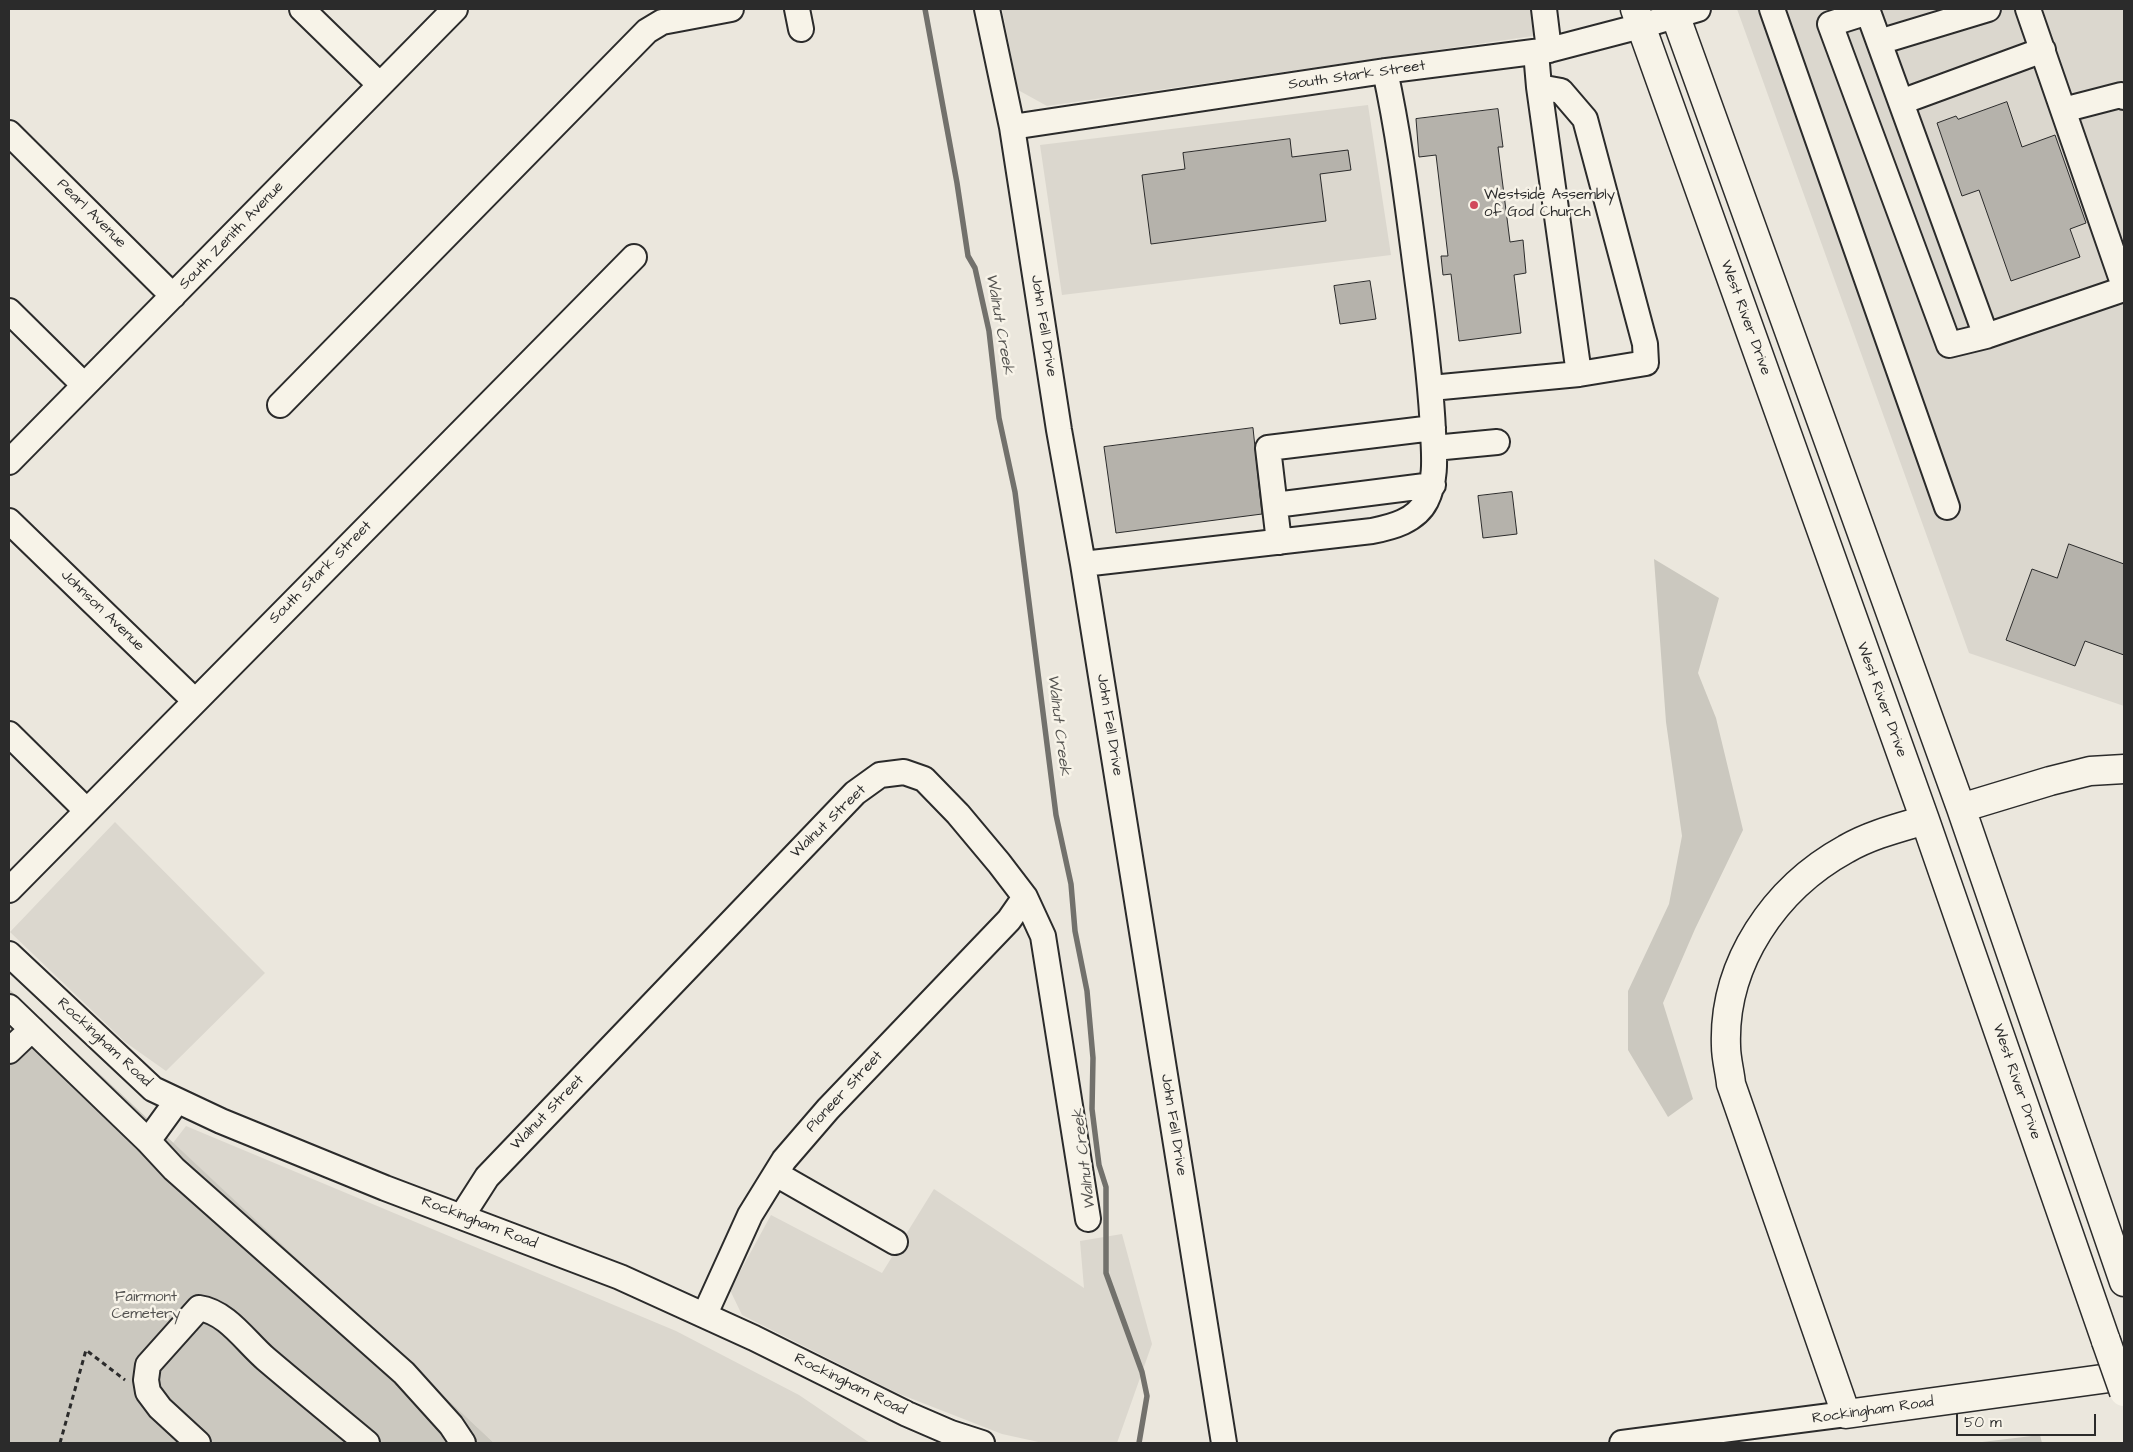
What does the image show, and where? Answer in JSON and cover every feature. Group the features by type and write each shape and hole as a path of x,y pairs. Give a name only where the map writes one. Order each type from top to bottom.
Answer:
{"main road":[{"path":"1682,11 1961,808 2124,1282"},
{"name":"West River Drive","path":"1638,17 1924,820 2124,1392"},
{"path":"1961,808 2082,773 2124,769"},
{"path":"1846,1414 1731,1084 1726,1046 1729,1005 1740,964 1759,928 1793,890 1817,867 1847,848 1884,832 1924,820"},
{"name":"Rockingham Road","path":"1846,1414 2124,1376"}],"street":[{"path":"302,9 380,85"},
{"name":"South Zenith Avenue","path":"9,462 455,9"},
{"path":"280,405 647,31 662,22 731,9"},
{"name":"John Fell Drive","path":"987,9 1012,127 1059,430 1083,564 1224,1443"},
{"path":"1544,9 1543,51 1539,87 1579,374"},
{"path":"1772,9 1948,507"},
{"path":"1879,42 1988,9"},
{"path":"1986,336 1868,10 1830,24 1949,345 1986,336 2124,287 2028,9"},
{"name":"South Stark Street","path":"1012,127 1385,71 1543,51 1638,17 1682,11"},
{"path":"1901,102 2043,50"},
{"path":"1083,564 1372,531 1396,526 1414,515 1425,503 1433,485 1431,388 1398,128 1385,71"},
{"path":"1431,388 1579,374 1646,363 1645,344 1585,120 1561,91 1539,87"},
{"path":"2063,110 2121,95 2124,97"},
{"name":"Pearl Avenue","path":"9,133 173,296"},
{"name":"South Stark Street","path":"9,890 634,256"},
{"path":"9,311 84,385"},
{"path":"1279,542 1268,448 1433,438 1497,442"},
{"path":"1275,505 1433,485"},
{"name":"Johnson Avenue","path":"9,521 195,701"},
{"path":"9,734 87,811"},
{"name":"Walnut Street","path":"462,1216 487,1177 855,793 880,775 904,772 924,779 958,814 999,862 1025,897 1043,936 1088,1219"},
{"name":"Pioneer Street","path":"705,1314 750,1215 784,1160 828,1108 1009,920 1025,897"},
{"name":"Rockingham Road","path":"9,954 153,1090 385,1188 620,1277 705,1314 906,1414 951,1433 982,1443"},
{"path":"9,1007 148,1141 174,1169 404,1373 451,1437"},
{"path":"9,1051 32,1029"},
{"path":"148,1141 177,1101"},
{"path":"776,1174 895,1242"},
{"path":"198,1443 160,1408 148,1392 146,1380 148,1365 200,1308 208,1309 227,1322 264,1357 367,1443"},
{"name":"Rockingham Road","path":"1622,1443 1846,1414"}],"path":[{"path":"60,1443 86,1350 131,1385 148,1392"}],"shaded area":[{"path":"1002,9 1531,9 1540,35 1047,106 1018,90"},
{"path":"1737,9 2124,9 2124,706 1969,653"},
{"path":"1368,105 1391,255 1062,295 1040,145"},
{"path":"115,822 265,973 166,1071 125,1042 10,932"},
{"path":"186,1126 676,1331 799,1395 870,1443 494,1443 173,1143"},
{"path":"934,1189 1084,1288 1080,1241 1122,1234 1152,1344 1117,1443 1043,1443 1002,1434 897,1393 742,1315 730,1290 771,1215 882,1273"}],"green space":[{"path":"1654,559 1719,598 1698,673 1716,718 1743,830 1695,929 1663,1003 1693,1099 1668,1117 1628,1050 1628,991 1669,904 1682,836 1666,722"},
{"name":"Fairmont Cemetery","path":"9,989 494,1443 9,1443"},
{"path":"2040,1435 2042,1443 1974,1443"}],"building":[{"path":"2007,102 2022,147 2055,135 2086,223 2070,229 2080,257 2011,281 1979,190 1962,196 1937,123 1956,116 1958,119"},
{"name":"Westside Assembly of God Church","path":"1498,109 1503,147 1498,147 1510,242 1523,240 1526,273 1514,275 1521,333 1459,341 1451,274 1443,275 1441,256 1448,256 1436,155 1419,157 1416,119"},
{"path":"1290,139 1292,157 1348,150 1351,170 1320,174 1326,221 1151,244 1142,175 1185,169 1183,153"},
{"path":"1370,281 1376,319 1340,324 1334,286"},
{"path":"1253,428 1262,514 1116,533 1104,447"},
{"path":"1512,492 1517,534 1483,538 1478,496"},
{"path":"2069,544 2124,564 2124,655 2085,641 2075,666 2006,640 2032,569 2057,578"}],"waterway":[{"name":"Walnut Creek","path":"925,9 957,183 968,256 975,268 989,331 999,418 1015,492 1056,815 1071,884 1075,931 1087,991 1093,1058 1092,1109 1099,1165 1106,1187 1106,1273 1142,1372 1147,1396 1139,1443"}],"place":[{"name":"Westside Assembly of God Church","path":"1474,205"}]}
